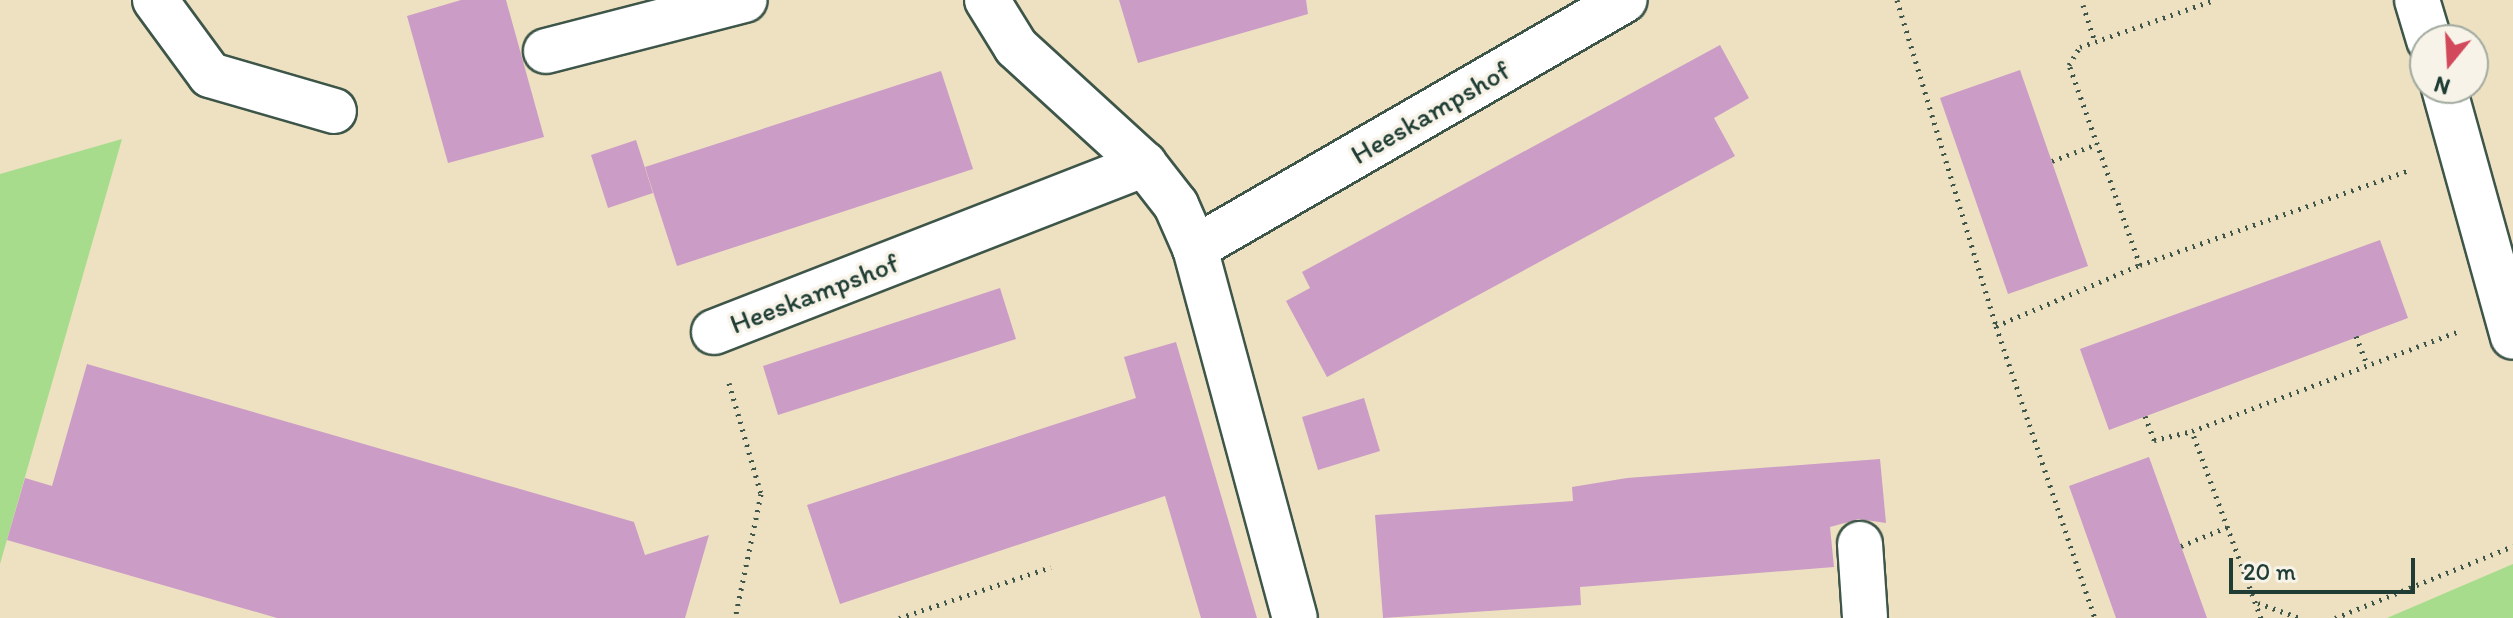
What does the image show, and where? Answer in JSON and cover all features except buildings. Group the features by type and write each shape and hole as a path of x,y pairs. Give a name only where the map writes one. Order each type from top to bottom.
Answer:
{"street":[{"path":"155,0 210,75 334,111"},
{"path":"546,51 745,0"},
{"path":"987,0 1016,47 1054,88 1144,164 1176,205 1195,248 1295,618"},
{"name":"Heeskampshof","path":"1195,248 1624,0"},
{"path":"2417,0 2424,24"},
{"path":"2449,104 2510,325"},
{"name":"Heeskampshof","path":"714,332 1144,164"},
{"path":"1860,544 1865,618"}],"path":[{"path":"1897,0 1996,326 2095,618"},
{"path":"2140,265 2069,65 2080,47 2214,0"},
{"path":"2083,5 2095,42"},
{"path":"2052,161 2097,144"},
{"path":"1996,326 2140,265 2462,151"},
{"path":"2145,416 2154,440 2192,431 2367,364 2510,325"},
{"name":"Heeskampshof","path":"714,332 761,494 735,618"},
{"path":"2356,336 2367,364"},
{"path":"2192,431 2261,618"},
{"path":"2181,546 2227,527"},
{"path":"2335,618 2513,546"},
{"path":"899,618 1051,567"},
{"path":"2257,603 2300,618"}],"green space":[{"path":"122,139 0,564 0,174"},
{"path":"2513,564 2513,618 2387,618"}]}
